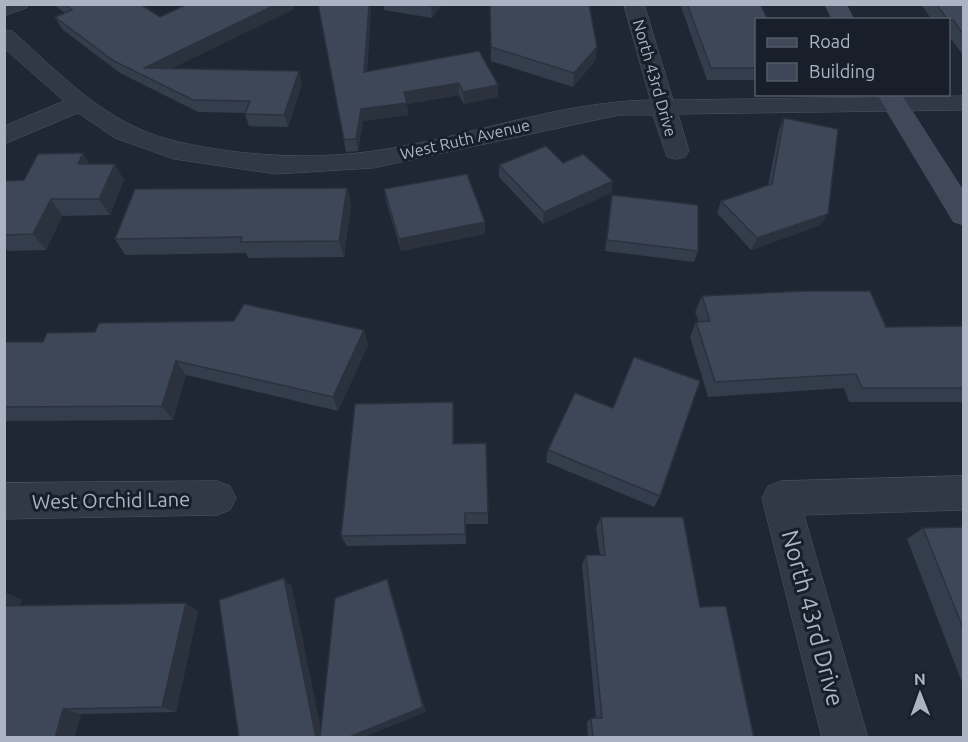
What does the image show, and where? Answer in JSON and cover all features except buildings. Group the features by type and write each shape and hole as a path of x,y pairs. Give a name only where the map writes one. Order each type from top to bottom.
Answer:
{"main road":[{"path":"835,4 843,18"},
{"path":"892,99 963,215"}],"street":[{"path":"4,9 19,4"},
{"name":"North 43rd Drive","path":"634,4 676,151"},
{"name":"West Ruth Avenue","path":"4,36 80,103 124,132 183,153 276,165 373,160 554,120 620,108 892,99 963,103"},
{"path":"4,136 80,103"},
{"name":"North 43rd Drive","path":"845,738 781,498 963,493"},
{"name":"West Orchid Lane","path":"4,501 217,498"}]}
